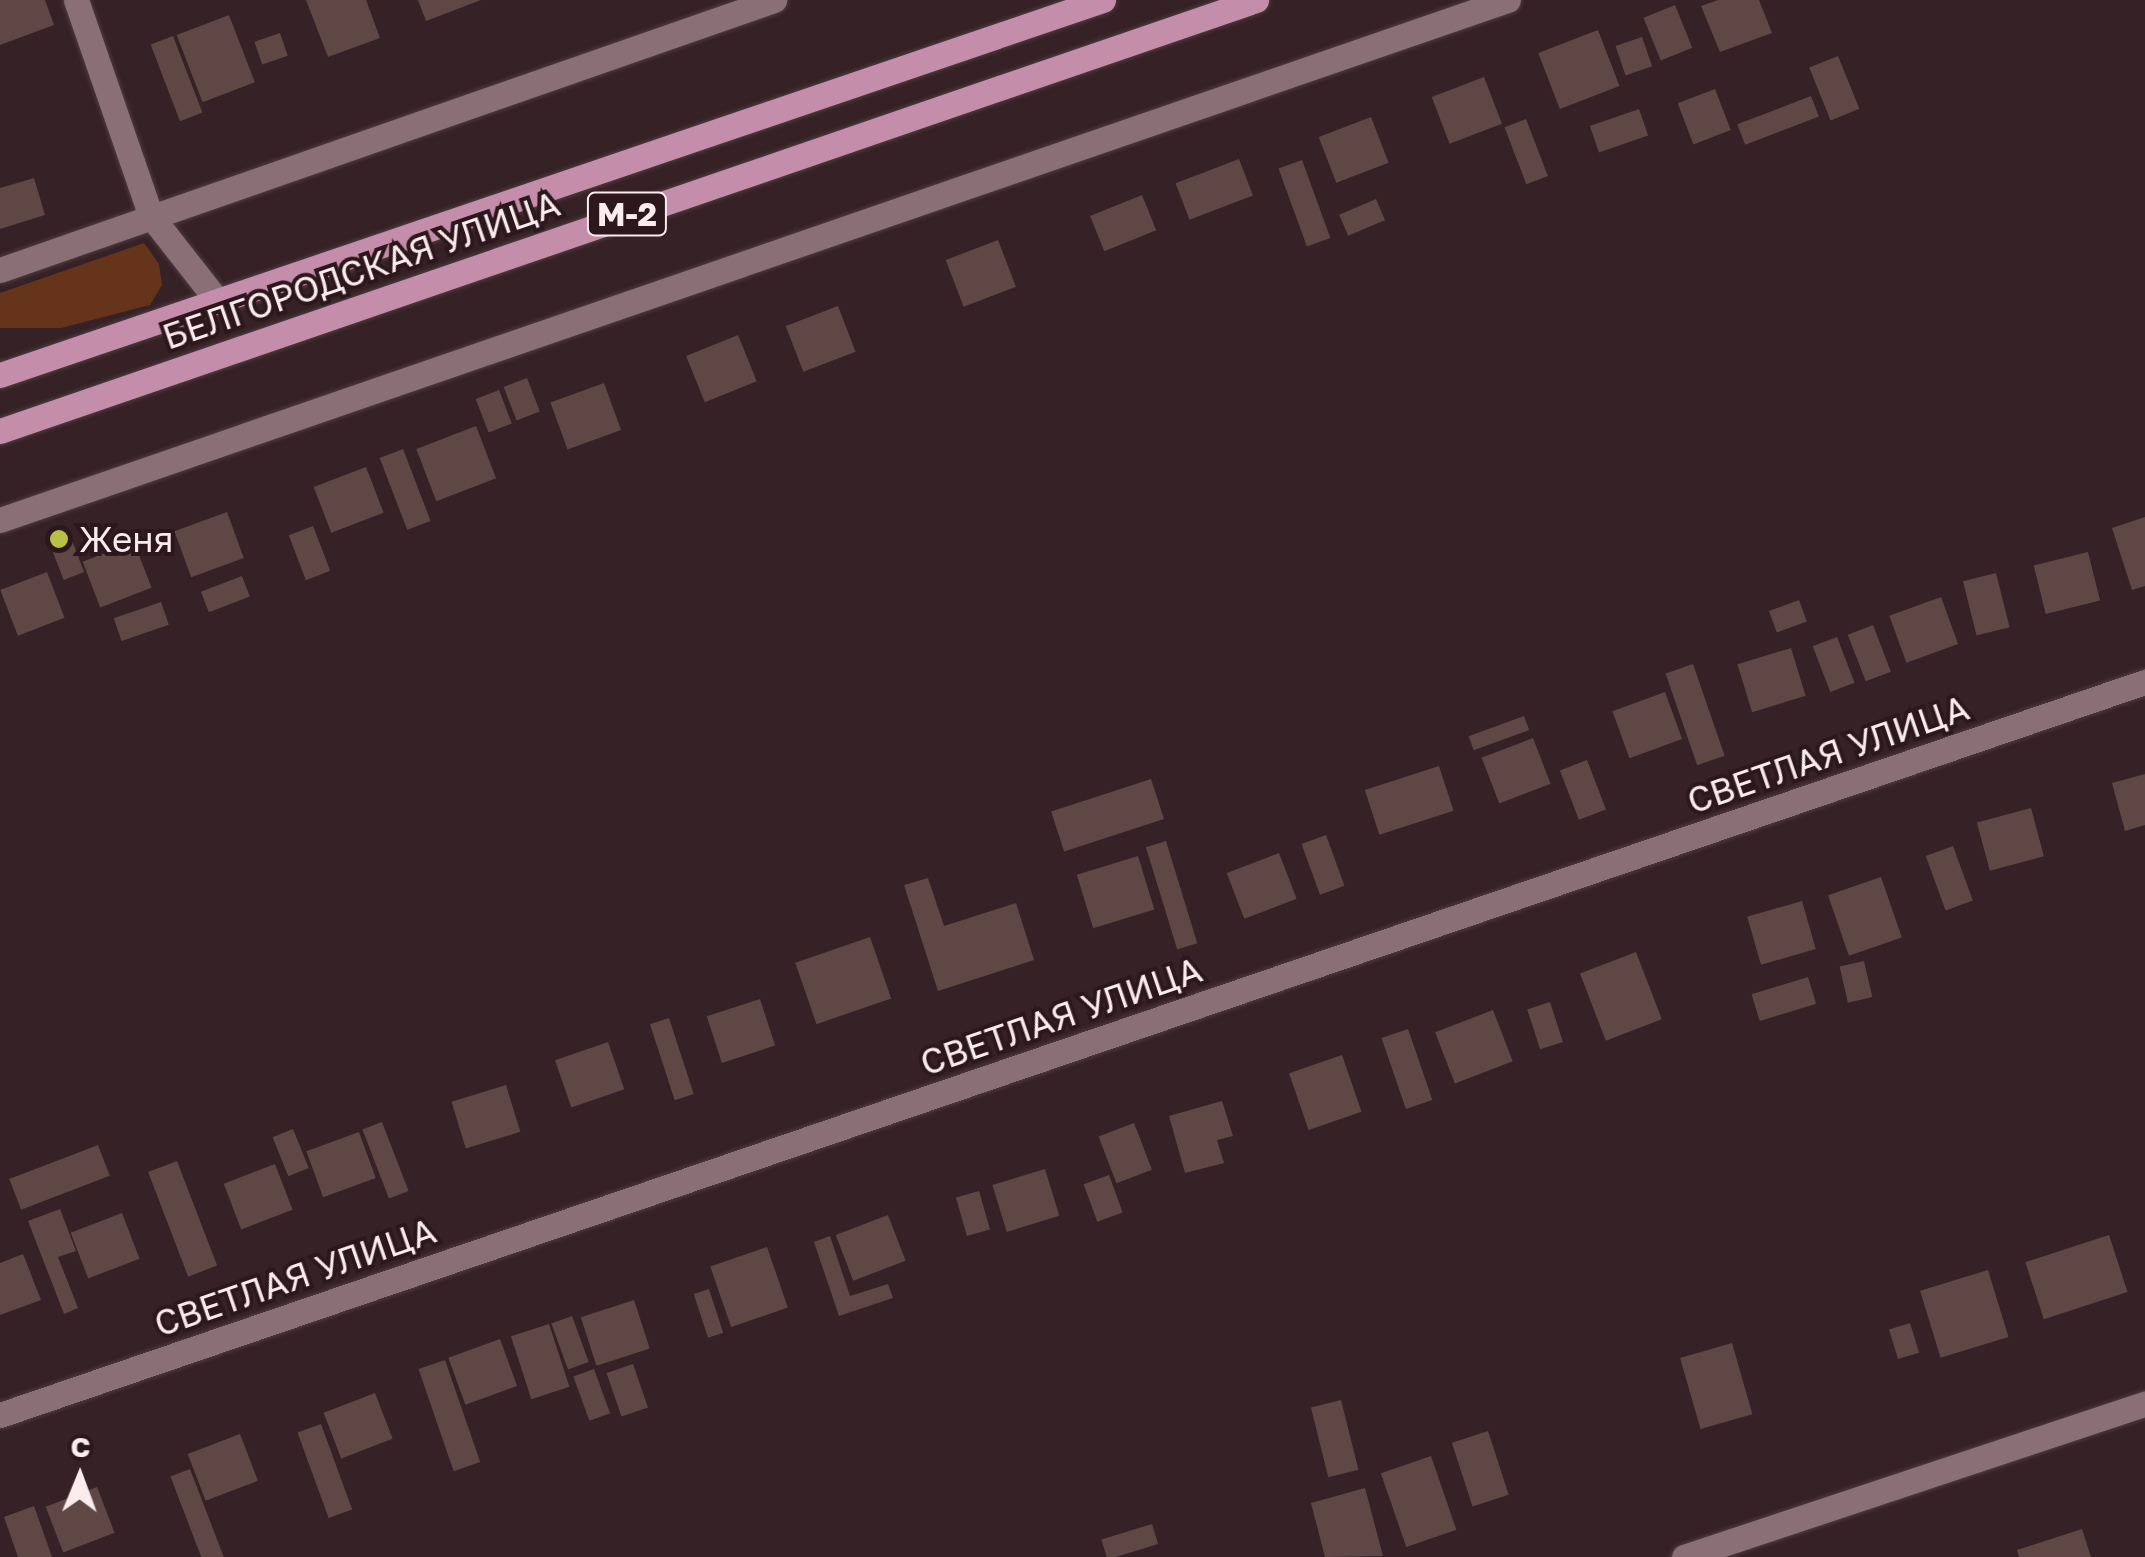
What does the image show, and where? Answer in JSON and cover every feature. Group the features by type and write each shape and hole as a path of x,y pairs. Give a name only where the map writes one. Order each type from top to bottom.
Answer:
{"main road":[{"name":"БЕЛГОРОДСКАЯ УЛИЦА","path":"0,375 1103,0"},
{"name":"БЕЛГОРОДСКАЯ УЛИЦА","path":"0,431 1256,0"}],"street":[{"path":"76,0 151,216 216,299"},
{"path":"0,270 774,0"},
{"path":"0,520 1480,5 1508,0"},
{"name":"СВЕТЛАЯ УЛИЦА","path":"0,1415 2145,682"},
{"path":"1684,1557 2145,1404"}],"shaded area":[{"path":"144,243 159,264 162,285 150,305 61,328 0,328 0,293"}],"building":[{"path":"0,0 45,0 54,25 0,45"},
{"path":"306,0 366,0 380,38 328,57"},
{"path":"418,0 481,0 426,21"},
{"path":"1718,0 1759,0 1772,33 1720,52 1701,6"},
{"path":"1675,5 1692,48 1661,60 1643,18"},
{"path":"229,15 255,82 203,102 177,35"},
{"path":"1598,30 1620,86 1560,109 1538,53"},
{"path":"280,33 288,56 262,64 254,42"},
{"path":"173,36 202,113 180,121 151,45"},
{"path":"1642,37 1652,66 1626,75 1616,46"},
{"path":"1838,56 1859,109 1831,120 1809,68"},
{"path":"1484,77 1502,124 1450,144 1432,97"},
{"path":"1715,89 1731,130 1693,144 1678,103"},
{"path":"1811,96 1819,117 1745,145 1737,124"},
{"path":"1639,109 1648,135 1599,152 1590,126"},
{"path":"1371,117 1389,163 1336,183 1319,137"},
{"path":"1526,119 1548,176 1526,184 1505,127"},
{"path":"1239,159 1253,195 1189,220 1176,183"},
{"path":"1302,160 1330,238 1307,247 1279,169"},
{"path":"34,178 45,215 0,229 0,188"},
{"path":"1142,195 1156,230 1104,251 1090,216"},
{"path":"1376,199 1385,220 1348,236 1339,215"},
{"path":"998,240 1016,287 964,307 946,260"},
{"path":"838,306 856,352 803,372 786,326"},
{"path":"738,335 757,381 705,402 686,356"},
{"path":"527,378 540,412 517,421 504,387"},
{"path":"604,383 621,430 568,449 550,402"},
{"path":"499,390 512,424 489,433 476,399"},
{"path":"476,426 496,478 436,501 416,449"},
{"path":"403,449 431,521 407,530 380,458"},
{"path":"366,467 384,513 331,533 314,487"},
{"path":"227,512 244,558 191,577 174,531"},
{"path":"2145,517 2145,586 2132,590 2112,528"},
{"path":"313,526 330,571 306,580 289,535"},
{"path":"68,530 84,572 64,580 47,538"},
{"path":"134,542 152,588 100,607 83,562"},
{"path":"2088,552 2100,601 2046,614 2034,566"},
{"path":"47,572 65,618 18,636 0,590"},
{"path":"1996,573 2010,627 1977,636 1963,581"},
{"path":"242,576 250,597 209,612 201,592"},
{"path":"1941,597 1958,644 1906,663 1889,616"},
{"path":"1799,600 1807,622 1777,633 1769,611"},
{"path":"161,602 169,625 122,641 114,618"},
{"path":"1873,625 1891,672 1866,681 1848,635"},
{"path":"1837,637 1855,683 1830,692 1813,646"},
{"path":"1791,648 1806,696 1752,712 1737,664"},
{"path":"1693,664 1725,756 1697,765 1666,673"},
{"path":"1665,692 1682,739 1629,758 1612,711"},
{"path":"1524,716 1529,730 1474,750 1469,736"},
{"path":"1533,738 1551,784 1499,803 1482,758"},
{"path":"1587,760 1606,809 1579,820 1560,770"},
{"path":"1439,766 1454,811 1379,835 1365,790"},
{"path":"2145,774 2145,825 2125,831 2112,783"},
{"path":"1151,779 1164,819 1064,851 1051,811"},
{"path":"2031,808 2044,856 1990,871 1977,822"},
{"path":"1326,835 1344,886 1320,895 1302,844"},
{"path":"1166,841 1197,943 1177,949 1146,847"},
{"path":"1953,846 1973,901 1946,910 1926,856"},
{"path":"1279,853 1297,899 1244,919 1227,873"},
{"path":"1138,856 1154,910 1093,928 1077,875"},
{"path":"1881,877 1902,938 1849,956 1828,895"},
{"path":"928,878 944,926 1016,903 1034,960 938,991 904,885"},
{"path":"1802,901 1816,949 1761,965 1747,917"},
{"path":"870,937 891,998 816,1024 795,963"},
{"path":"1636,952 1662,1019 1606,1041 1580,974"},
{"path":"1864,961 1872,997 1848,1003 1840,967"},
{"path":"1808,977 1816,1004 1760,1021 1752,994"},
{"path":"760,999 775,1046 722,1063 707,1016"},
{"path":"1550,1002 1563,1042 1540,1049 1527,1009"},
{"path":"1493,1010 1513,1061 1455,1084 1435,1032"},
{"path":"669,1018 694,1094 675,1100 650,1024"},
{"path":"1408,1029 1432,1100 1406,1109 1382,1038"},
{"path":"608,1042 624,1089 571,1108 555,1060"},
{"path":"1342,1055 1362,1112 1309,1130 1289,1073"},
{"path":"506,1085 520,1132 466,1149 451,1102"},
{"path":"1222,1101 1233,1136 1217,1140 1224,1163 1185,1173 1169,1116"},
{"path":"382,1122 409,1191 389,1199 362,1130"},
{"path":"1134,1123 1152,1170 1116,1183 1099,1137"},
{"path":"293,1129 309,1168 288,1176 273,1137"},
{"path":"359,1132 376,1178 323,1197 306,1151"},
{"path":"98,1145 110,1176 21,1210 9,1179"},
{"path":"177,1161 217,1266 188,1277 148,1172"},
{"path":"275,1164 293,1210 241,1229 224,1184"},
{"path":"1045,1169 1059,1216 1007,1232 992,1185"},
{"path":"1109,1175 1123,1213 1097,1222 1084,1184"},
{"path":"979,1191 990,1229 967,1236 956,1198"},
{"path":"60,1209 76,1251 58,1257 78,1308 64,1314 28,1221"},
{"path":"122,1213 140,1259 88,1278 71,1233"},
{"path":"888,1215 906,1261 853,1281 836,1235"},
{"path":"2109,1235 2128,1292 2044,1319 2025,1262"},
{"path":"830,1236 850,1296 888,1284 893,1298 839,1316 814,1242"},
{"path":"767,1247 788,1308 731,1327 710,1267"},
{"path":"23,1254 41,1300 0,1315 0,1263"},
{"path":"1988,1270 2008,1337 1941,1358 1920,1291"},
{"path":"709,1289 723,1333 708,1338 694,1294"},
{"path":"634,1300 650,1349 597,1366 581,1317"},
{"path":"572,1316 589,1362 568,1370 551,1324"},
{"path":"1910,1323 1919,1353 1898,1359 1889,1329"},
{"path":"549,1324 569,1387 531,1399 511,1336"},
{"path":"500,1339 517,1386 465,1405 448,1358"},
{"path":"1732,1343 1752,1414 1700,1429 1680,1358"},
{"path":"445,1360 480,1462 454,1471 419,1369"},
{"path":"633,1364 648,1407 622,1417 607,1373"},
{"path":"594,1369 610,1413 589,1421 573,1377"},
{"path":"375,1393 393,1439 341,1458 324,1413"},
{"path":"1341,1400 1358,1470 1328,1477 1311,1407"},
{"path":"321,1424 352,1510 329,1518 298,1433"},
{"path":"1488,1431 1509,1495 1473,1506 1452,1443"},
{"path":"240,1434 258,1481 206,1501 188,1454"},
{"path":"1431,1456 1456,1530 1406,1547 1381,1473"},
{"path":"190,1469 224,1557 201,1557 170,1477"},
{"path":"97,1487 115,1533 63,1552 46,1507"},
{"path":"1365,1488 1383,1556 1325,1557 1311,1503"},
{"path":"34,1506 52,1557 18,1557 4,1517"},
{"path":"1152,1524 1158,1544 1107,1557 1101,1539"},
{"path":"2082,1529 2091,1557 2019,1557 2017,1550"}],"place":[{"name":"Женя","path":"59,539"}]}
